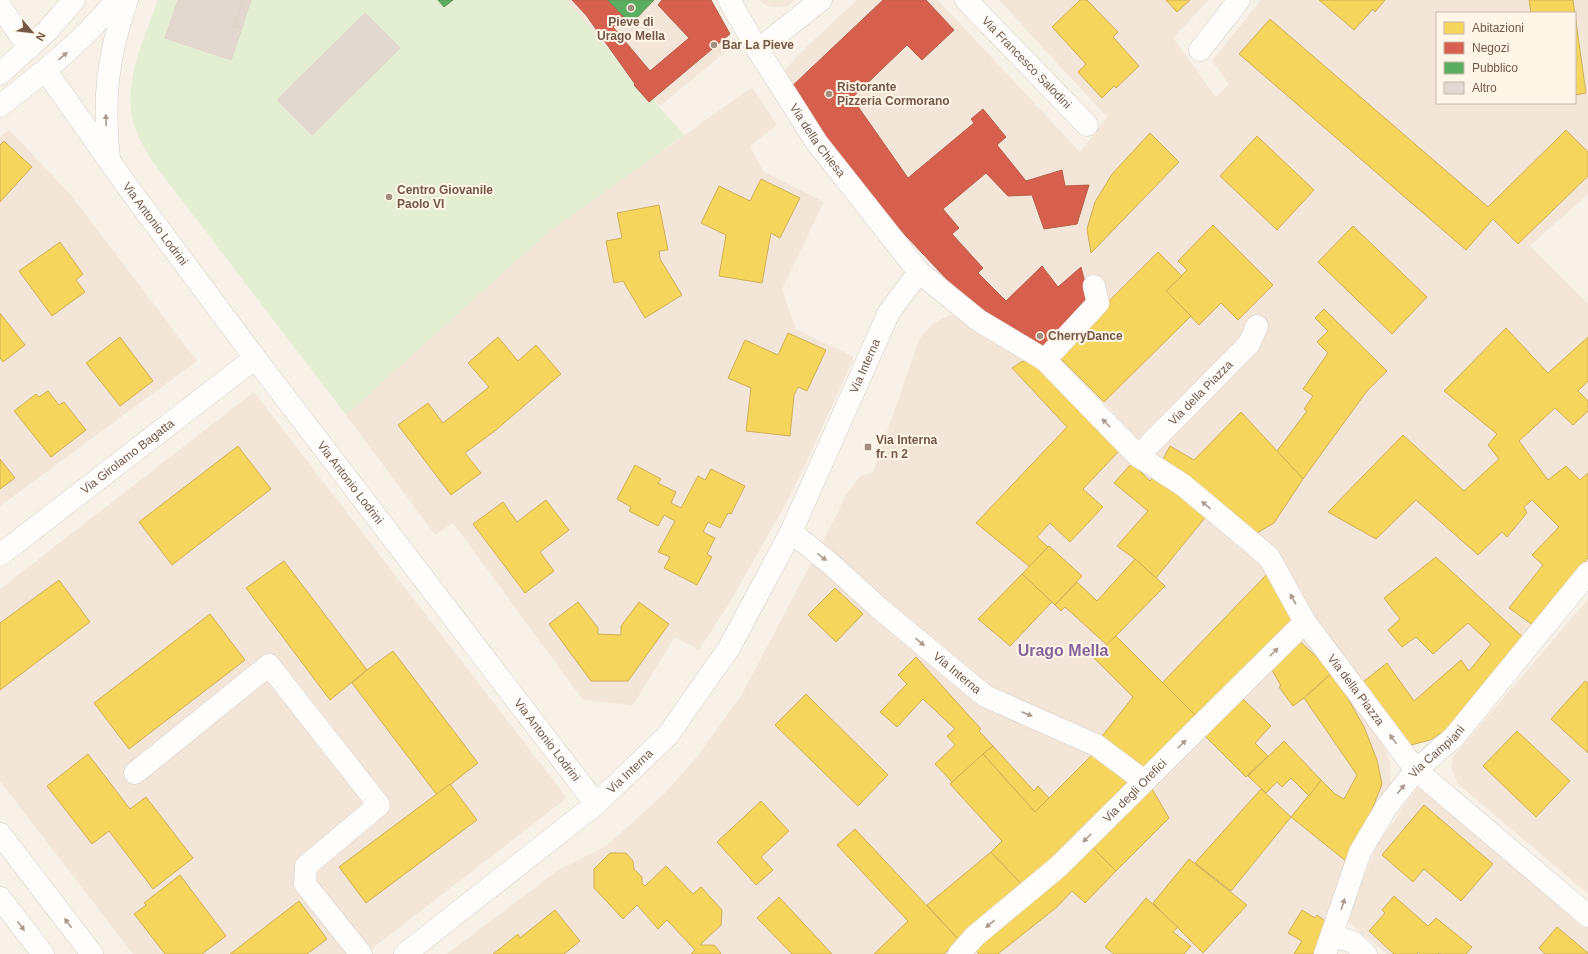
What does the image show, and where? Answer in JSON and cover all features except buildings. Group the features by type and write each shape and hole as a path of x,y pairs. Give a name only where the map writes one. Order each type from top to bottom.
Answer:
{"street":[{"path":"0,74 52,25 74,0"},
{"path":"0,106 46,71 88,34 116,0"},
{"path":"109,159 105,107 108,72 117,30 127,0"},
{"name":"Via della Chiesa","path":"729,0 758,50 817,143 919,272"},
{"path":"758,50 821,0"},
{"name":"Via Francesco Salodini","path":"966,0 1087,125"},
{"path":"1200,50 1239,0"},
{"name":"Via Antonio Lodrini","path":"0,6 109,159 255,358 596,804"},
{"name":"Via della Piazza","path":"919,272 978,320 1045,360 1138,456 1182,485 1269,557 1305,622 1416,770 1588,916"},
{"name":"Via Interna","path":"405,954 596,804 668,735 729,648 791,532 889,312 919,272"},
{"path":"1045,360 1098,303 1094,286"},
{"name":"Via della Piazza","path":"1138,456 1249,344 1257,326"},
{"name":"Via Girolamo Bagatta","path":"0,555 255,358"},
{"name":"Via Interna","path":"791,532 832,565 879,608 985,696 1096,745 1144,781"},
{"name":"Via Campiani","path":"1329,945 1360,852 1386,808 1416,770 1454,737 1588,573"},
{"name":"Via degli Orefici","path":"959,954 975,936 1058,867 1305,622"},
{"path":"135,773 269,665 379,805 306,866 305,884 360,954"},
{"path":"0,834 92,954"},
{"path":"0,898 43,954"},
{"path":"1329,945 1353,942 1366,954"}],"shaded area":[{"path":"566,0 702,0 731,47 660,106"},
{"path":"758,0 794,0 787,6 775,7 768,6"},
{"path":"857,0 938,0 1080,152 1107,117 999,0 1209,0 1173,38 1216,97 1229,84 1212,61 1261,0 1588,0 1588,194 1530,246 1588,304 1588,558 1446,730 1430,740 1407,746 1317,623 1275,560 1142,444 1104,402 1056,354 968,303 866,185 782,73 803,50"},
{"path":"752,87 777,125 750,146 764,172 824,202 782,289 796,329 854,357 803,470 780,514 730,602 699,650 675,637 633,705 583,700 453,523 435,535 346,415 546,234"},
{"path":"9,130 70,194 197,361 0,506 0,137"},
{"path":"950,315 965,317 1018,350 1276,575 1382,742 1390,762 1391,796 1327,954 447,954 557,871 606,846 665,793 696,758 741,696 846,495 860,476 873,472 919,340 932,324"},
{"path":"254,392 567,798 365,954 133,954 0,781 0,589"},
{"path":"1588,599 1588,894 1458,784 1451,768 1453,757"},
{"path":"1423,779 1588,926 1588,954 1387,954 1346,920 1377,845"}],"green space":[{"name":"Centro Giovanile Paolo VI","path":"158,0 438,0 444,7 453,0 566,0 684,135 546,234 346,415 152,161 142,143 134,125 131,109 131,93 136,61"}],"place":[{"name":"Pieve di Urago Mella","path":"631,8"},
{"name":"Bar La Pieve","path":"714,45"},
{"name":"Ristorante Pizzeria Cormorano","path":"829,94"},
{"name":"Centro Giovanile Paolo VI","path":"389,197"},
{"name":"CherryDance","path":"1040,336"},
{"name":"Via Interna fr. n 2","path":"868,447"}],"district":[{"name":"Urago Mella","path":"1063,650"}]}
